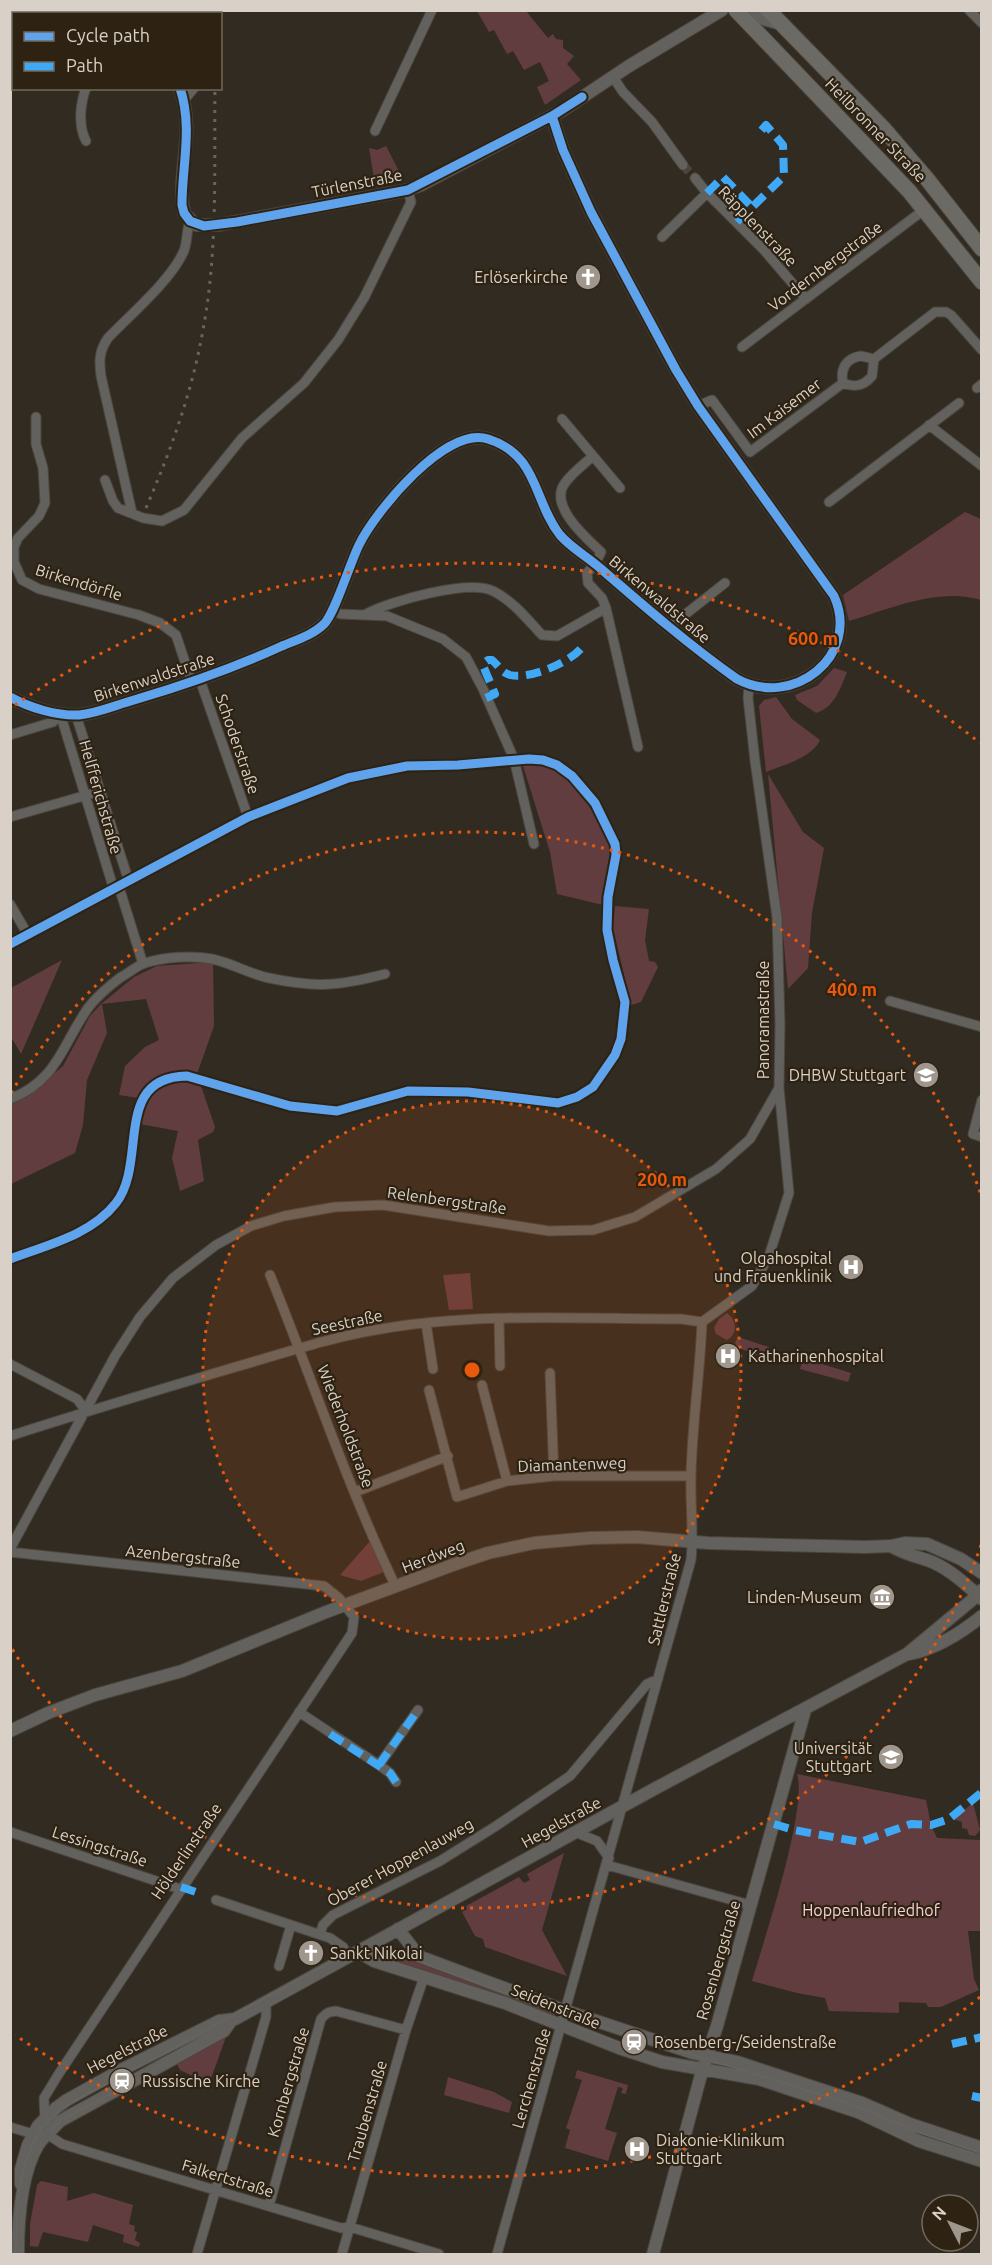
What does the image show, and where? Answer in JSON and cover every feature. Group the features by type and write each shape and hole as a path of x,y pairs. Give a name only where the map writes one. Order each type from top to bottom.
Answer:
{"main road":[{"name":"Heilbronner Straße","path":"736,10 926,209 981,282"},
{"name":"Heilbronner Straße","path":"765,11 781,24 884,129 927,179 981,249"}],"street":[{"path":"375,131 432,10"},
{"name":"Türlenstraße","path":"190,221 204,226 218,225 408,189 552,116 722,10"},
{"path":"969,10 981,23"},
{"path":"10,64 12,46"},
{"path":"613,77 623,92 670,144 683,165"},
{"path":"85,90 81,130 86,141"},
{"path":"132,513 103,387 99,361 100,351 108,338 176,267 185,249 186,230 190,221 182,205 188,129 182,94"},
{"name":"Birkenwaldstraße","path":"10,697 32,707 76,715 89,714 196,682 312,633 324,624 359,544 395,492 444,450 462,440 485,437 503,445 521,460 534,480 561,536 668,628 709,659 749,686 770,689 786,688 810,677 822,667 835,644 839,629 839,610 828,587 698,405 676,370 591,212 563,150 552,116"},
{"path":"695,178 707,193"},
{"path":"105,480 118,508 143,518 162,521 184,510 242,438 304,383 347,327 364,298 411,202 408,189"},
{"name":"Räpplenstraße","path":"663,237 707,193 763,249 806,299"},
{"name":"Vordernbergstraße","path":"742,347 926,209"},
{"name":"Im Kaisemer","path":"874,359 935,312 946,312 951,315 981,350"},
{"name":"Im Kaisemer","path":"843,383 842,370 850,359 861,356 874,359"},
{"name":"Im Kaisemer","path":"698,405 712,400 750,452 843,383 856,386 868,381 874,371 874,359"},
{"path":"829,502 959,403"},
{"name":"Birkendörfle","path":"36,417 36,444 43,468 45,503 39,516 18,538 14,547 14,562 22,580 39,589 139,615 160,623 176,635 196,682"},
{"path":"562,419 620,488"},
{"path":"929,425 981,466"},
{"path":"592,457 563,484 561,500 573,525 601,552 587,573 588,583 602,598 606,608 638,747"},
{"path":"668,628 725,583"},
{"path":"366,614 382,605 467,587 492,590 512,605 542,635 557,636 606,608"},
{"path":"331,611 341,614 387,616 421,628 456,647 466,657 514,759 534,844"},
{"name":"Schoderstraße","path":"196,682 248,817"},
{"name":"Panoramastraße","path":"702,1322 752,1286 769,1256 785,1213 789,1193 779,1088 777,917 755,761 748,698 749,686"},
{"path":"10,735 53,722 60,713"},
{"name":"Helfferichstraße","path":"60,713 116,889 144,964"},
{"name":"Helfferichstraße","path":"76,715 129,882"},
{"path":"10,944 248,817 348,778 407,766 458,765 514,759 543,760 557,765 572,776 595,803 615,844 616,855 608,897 607,930 625,1002 621,1039 615,1055 593,1087 577,1097 558,1102 468,1092 408,1091 337,1111 290,1106 187,1076 161,1081 151,1087 141,1101 127,1181 117,1202 101,1219 77,1233 10,1259"},
{"path":"10,817 101,790"},
{"path":"10,904 28,935"},
{"path":"10,1099 26,1092 50,1072 96,998 117,980 144,964 176,958 211,959 267,977 326,986 347,984 385,974"},
{"path":"890,1001 981,1027"},
{"name":"Relenbergstraße","path":"10,1551 115,1356 140,1317 173,1278 216,1245 251,1226 284,1216 335,1207 382,1205 549,1231 593,1230 635,1217 716,1169 750,1139 779,1088"},
{"path":"977,1136 981,1100"},
{"name":"Wiederholdstraße","path":"270,1275 300,1348 330,1432 396,1587"},
{"path":"499,1319 500,1366"},
{"name":"Seestraße","path":"10,1436 86,1411 300,1348 382,1329 426,1323 499,1319 681,1319 702,1322"},
{"name":"Sattlerstraße","path":"623,1806 691,1560 691,1476 702,1322"},
{"path":"426,1323 433,1369"},
{"path":"10,1364 77,1400 86,1411"},
{"path":"550,1373 554,1476"},
{"path":"482,1384 507,1481"},
{"path":"355,1492 448,1456 429,1390"},
{"name":"Diamantenweg","path":"448,1456 457,1497 507,1481 554,1476 691,1476"},
{"name":"Herdweg","path":"10,1731 48,1713 96,1695 182,1671 345,1605 488,1553 534,1543 571,1539 637,1537 692,1541 891,1546 905,1543 927,1544 961,1559 981,1573"},
{"name":"Herdweg","path":"891,1546 901,1552 939,1565 980,1595"},
{"name":"Azenbergstraße","path":"10,1551 324,1586 331,1589 345,1605"},
{"name":"Hegelstraße","path":"47,2134 60,2121 224,2031 231,2021 575,1832 908,1654 980,1595"},
{"name":"Hölderlinstraße","path":"47,2134 44,2098 353,1630 354,1617 345,1605"},
{"name":"Hegelstraße","path":"908,1654 924,1651 954,1635 981,1616"},
{"name":"Oberer Hoppenlauweg","path":"321,1934 323,1925 333,1915 437,1863 496,1827 570,1776 646,1684 658,1679"},
{"path":"379,1765 418,1710"},
{"name":"Rosenbergstraße","path":"653,2254 702,2070 805,1710"},
{"path":"299,1712 379,1765 390,1773 396,1782"},
{"name":"Lerchenstraße","path":"497,2254 623,1806"},
{"name":"Lessingstraße","path":"10,1832 180,1889"},
{"path":"575,1832 597,1841 608,1861 750,1905"},
{"name":"Seidenstraße","path":"216,1900 321,1934 354,1954 505,2003 619,2049 662,2062 702,2070 748,2075 867,2115 919,2141 981,2162"},
{"path":"279,1966 291,1925"},
{"name":"Seidenstraße","path":"398,1929 421,1957 566,2011 706,2056 737,2062 862,2103 910,2124 981,2148"},
{"name":"Traubenstraße","path":"342,2254 406,2030 424,1977"},
{"path":"197,2254 266,2017 266,2002"},
{"name":"Kornbergstraße","path":"268,2206 318,2029 324,2015 336,2011 406,2030"},
{"name":"Hegelstraße","path":"45,2119 67,2100 121,2070 219,2021 231,2021"},
{"path":"23,2187 21,2169 33,2134 45,2119"},
{"name":"Falkertstraße","path":"10,2127 33,2134 47,2134 62,2144 341,2228 350,2227 439,2254"},
{"path":"18,2254 23,2187 36,2150 47,2134"}],"green space":[{"path":"477,11 526,11 548,38 553,34 556,39 563,40 563,48 574,56 567,64 581,80 545,105 537,87 549,81 540,62 524,70 513,51 507,54 494,30 489,32"},
{"path":"386,146 403,179 375,185 369,148 377,150"},
{"path":"965,512 981,519 981,600 948,596 931,598 849,621 843,595"},
{"path":"834,668 847,672 836,697 828,706 816,713 797,700 795,695 817,686"},
{"path":"776,697 792,719 820,740 811,752 766,772 759,706 764,700"},
{"path":"531,761 557,769 588,804 608,837 612,860 603,905 557,894 550,852 522,763"},
{"path":"768,774 803,832 824,848 812,913 808,968 788,989"},
{"path":"615,906 649,909 645,940 649,961 655,962 658,967 641,1002 631,1005 613,928"},
{"path":"62,960 21,1054 11,1037 11,988"},
{"path":"213,962 214,1026 197,1074 215,1127 213,1132 198,1140 204,1181 180,1191 172,1158 178,1131 140,1124 145,1099 119,1095 125,1066 145,1047 159,1040 146,999 102,1004 107,1033 87,1080 83,1125 75,1153 11,1184 11,1103 29,1095 63,1066 90,1016 101,1004 134,977 157,966"},
{"path":"470,1273 473,1309 449,1310 443,1275"},
{"path":"727,1313 733,1319 735,1327 733,1334 727,1340 716,1334 714,1328 719,1319"},
{"path":"738,1337 769,1347 765,1359 737,1347 735,1343"},
{"path":"803,1358 851,1373 848,1382 800,1369"},
{"path":"371,1540 384,1572 361,1581 340,1575"},
{"name":"Hoppenlaufriedhof","path":"797,1774 926,1800 931,1825 937,1838 981,1840 981,1931 968,1931 974,1979 979,1990 941,2007 928,2007 926,2003 899,2002 899,2013 829,2011 825,1998 752,1981 791,1844 799,1791"},
{"path":"973,1803 980,1830 975,1836 969,1835 967,1829 962,1828 962,1822 953,1819"},
{"path":"564,1853 542,1930 567,1976 485,1947 483,1939 475,1936 462,1912 467,1909 466,1906 519,1877 524,1883 530,1880 527,1874"},
{"path":"393,1951 417,1956 557,2009 553,2018 475,1987 393,1961"},
{"path":"226,2037 209,2084 180,2070 177,2064"},
{"path":"577,2070 628,2085 626,2094 621,2093 623,2088 618,2087 605,2129 617,2133 608,2161 565,2148 570,2130 566,2128 582,2080 575,2078"},
{"path":"448,2077 494,2092 512,2102 509,2113 444,2095"},
{"path":"41,2181 68,2187 67,2201 94,2193 133,2205 129,2224 135,2226 134,2231 137,2232 135,2240 140,2243 139,2247 123,2242 124,2235 93,2225 88,2242 43,2232 38,2247 30,2246 30,2224 37,2185"}],"tunnel":[{"path":"683,165 695,178"}],"tram line":[{"path":"16,2254 19,2190 27,2159 41,2130 57,2113 77,2099 333,1961 360,1953 396,1953 564,2015 851,2104 918,2132 982,2153"},
{"path":"577,2027 659,2057 697,2065"},
{"path":"52,2129 60,2121 149,2073 173,2056"}],"railway":[{"path":"146,508 180,421 193,376 208,300 213,240 215,90"}],"marked path":[{"path":"737,222 784,176 783,145 766,125 761,131"},
{"path":"707,193 723,177 752,207"},
{"path":"486,698 495,694 484,668 484,663 488,660 492,660 507,674 528,675 560,664 583,646"},
{"path":"379,1765 418,1710"},
{"path":"330,1734 390,1773 396,1782"},
{"path":"774,1824 860,1842 911,1824 931,1825 949,1819 982,1792"},
{"path":"181,1887 196,1892"},
{"path":"952,2044 982,2037"},
{"path":"972,2096 982,2098"}],"cycle path":[{"path":"181,90 186,118 182,205 190,221 204,226 408,190 552,116 582,97"},
{"path":"10,697 26,705 53,713 86,714 209,676 310,634 320,628 328,618 367,530 396,493 433,458 452,445 471,438 488,439 505,446 517,456 533,480 551,522 564,540 684,639 737,679 758,687 780,687 799,682 817,671 830,657 838,638 840,618 834,596 698,406 676,370 591,212 563,150 552,116"},
{"path":"10,944 248,817 348,778 407,766 543,760 557,765 572,776 595,803 615,844 616,855 608,897 607,930 625,1002 621,1039 615,1055 593,1087 577,1097 558,1103 468,1092 408,1091 337,1111 290,1106 187,1076 164,1080 149,1090 140,1106 135,1124 130,1166 125,1186 116,1203 94,1223 68,1238 10,1259"}],"place":[{"name":"Erlöserkirche","path":"588,277"},
{"name":"DHBW Stuttgart","path":"926,1075"},
{"name":"Olgahospital und Frauenklinik","path":"851,1267"},
{"name":"Katharinenhospital","path":"728,1356"},
{"name":"Linden-Museum","path":"882,1597"},
{"name":"Universität Stuttgart","path":"891,1757"},
{"name":"Sankt Nikolai","path":"311,1953"},
{"name":"Rosenberg-/Seidenstraße","path":"634,2042"},
{"name":"Russische Kirche","path":"122,2081"},
{"name":"Diakonie-Klinikum Stuttgart","path":"637,2149"}]}
